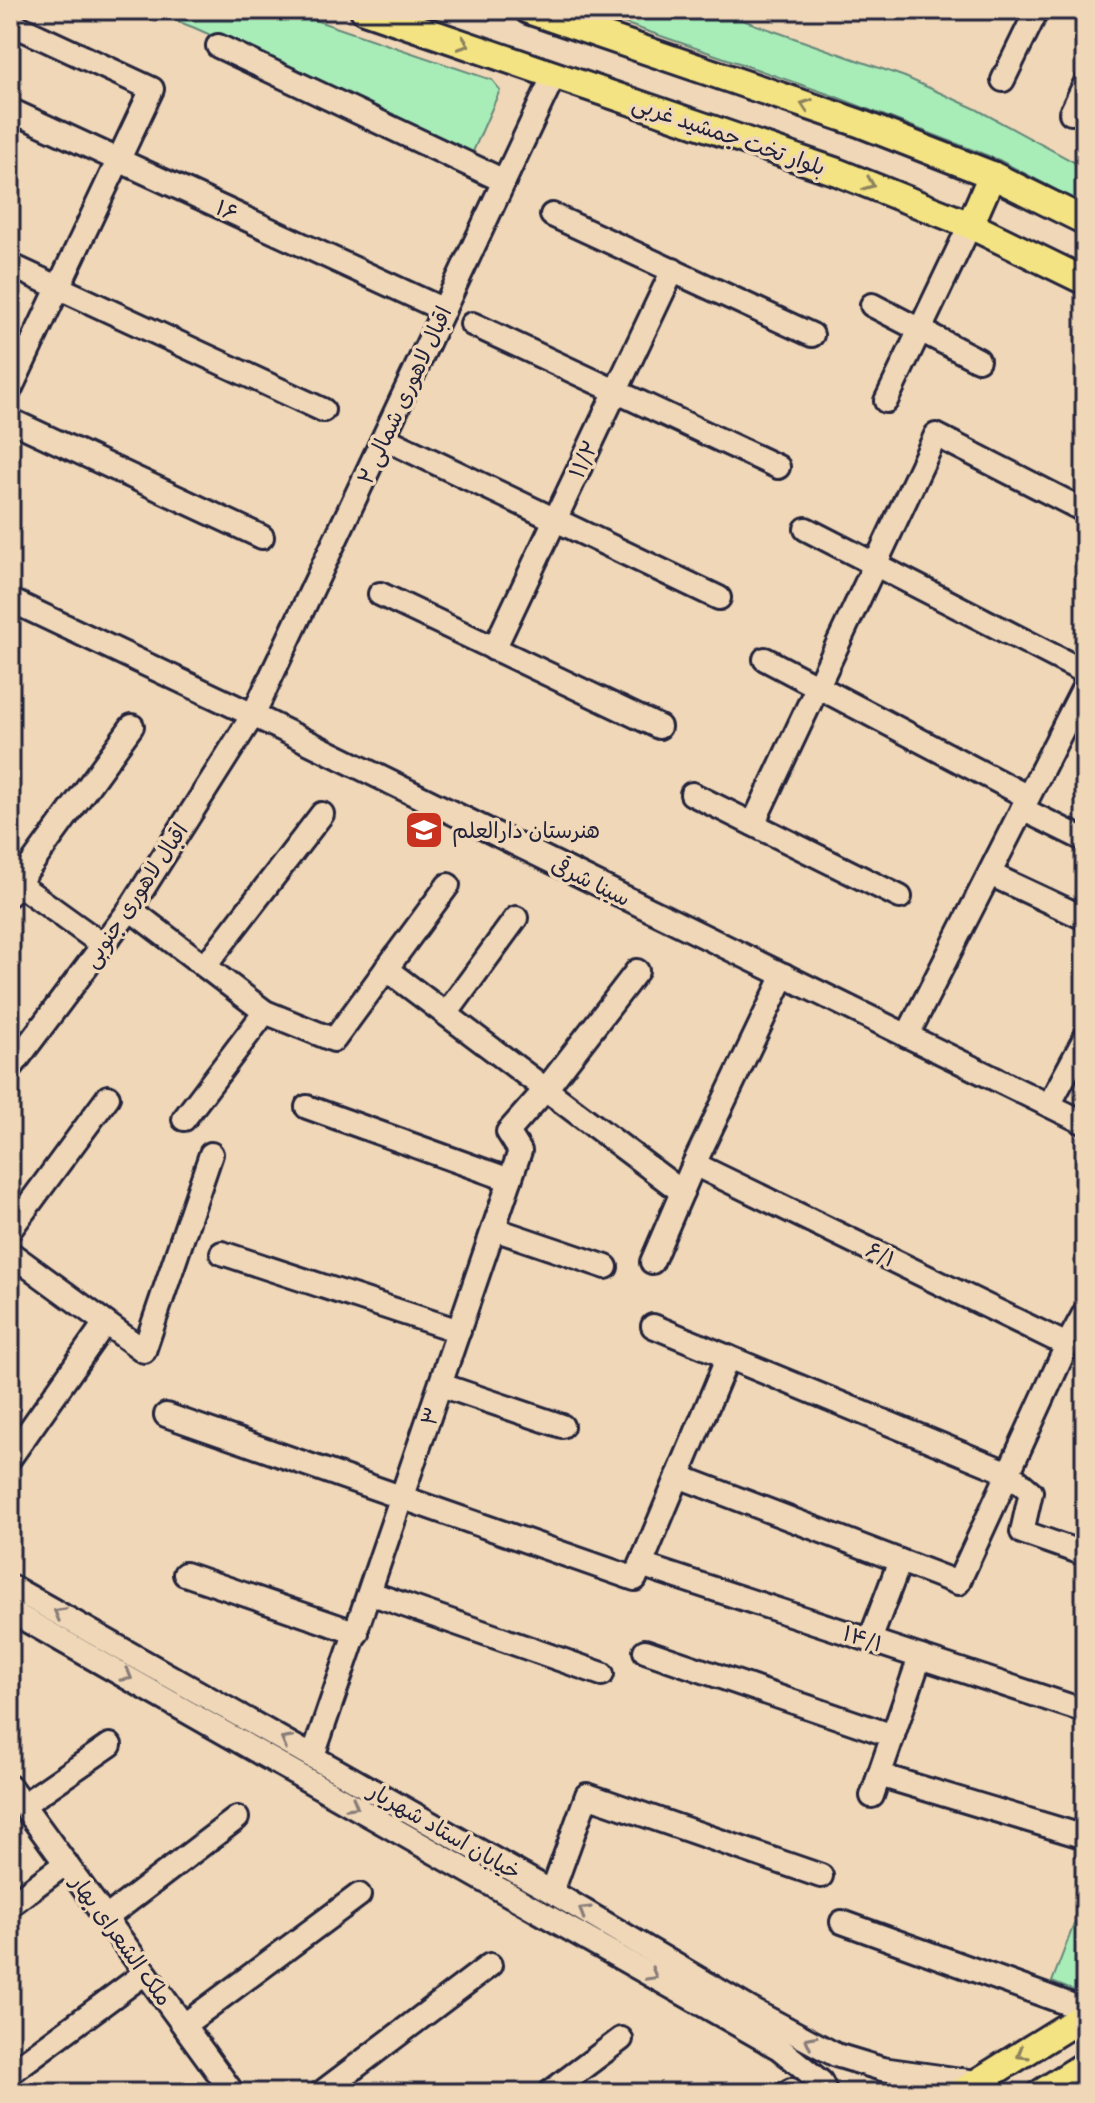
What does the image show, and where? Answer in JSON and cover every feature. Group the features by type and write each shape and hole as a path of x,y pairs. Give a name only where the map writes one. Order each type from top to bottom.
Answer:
{"main road":[{"name":"بلوار تخت جمشید غربی","path":"364,10 837,172 970,225 1085,281"},
{"path":"528,10 562,15 859,123 992,175 1085,221"},
{"path":"970,225 992,175"},
{"path":"968,2088 1085,2012"},
{"path":"1041,2093 1085,2065"}],"street":[{"path":"1003,80 1037,10"},
{"path":"10,23 152,89 10,390"},
{"path":"218,46 504,181"},
{"name":"اقبال لاهوری شمالی ۲","path":"253,715 554,75"},
{"path":"1071,113 1085,84"},
{"name":"۱۶","path":"10,110 444,310"},
{"path":"552,215 812,335"},
{"path":"886,401 970,225"},
{"path":"10,265 323,410"},
{"name":"۱۱/۲","path":"494,649 673,270"},
{"path":"872,305 978,360"},
{"path":"472,324 778,467"},
{"path":"10,420 262,537"},
{"path":"753,824 936,435 1085,511"},
{"path":"384,438 719,598"},
{"path":"806,529 875,564 1085,684 907,1036"},
{"path":"380,594 659,727"},
{"name":"سینا شرقی","path":"10,600 253,715 1085,1123"},
{"path":"765,659 1025,803 1085,840"},
{"name":"اقبال لاهوری جنوبی","path":"10,1069 130,909 253,715"},
{"path":"103,945 13,885 132,726"},
{"path":"692,794 900,897"},
{"path":"205,966 322,814"},
{"path":"990,874 1082,917"},
{"path":"130,909 265,1012 334,1040 448,885"},
{"path":"446,1014 516,918"},
{"path":"386,969 682,1192"},
{"path":"546,1089 637,971"},
{"path":"652,1262 694,1164 784,975"},
{"path":"184,1119 265,1012"},
{"path":"1049,1105 1085,1038"},
{"name":"۳","path":"313,1756 520,1151 508,1132 546,1089"},
{"path":"10,1230 108,1097"},
{"path":"307,1107 510,1180"},
{"path":"10,1253 144,1351 211,1154"},
{"name":"۶/۱","path":"694,1164 1067,1345"},
{"path":"494,1229 606,1267"},
{"path":"222,1253 459,1331"},
{"path":"678,1476 958,1583 1085,1312"},
{"path":"10,1458 105,1323"},
{"path":"653,1326 1009,1473 1031,1492 1022,1532 1085,1554"},
{"path":"638,1572 728,1357"},
{"path":"441,1385 562,1426"},
{"name":"۱۴/۱","path":"166,1415 402,1498 870,1640 1085,1711"},
{"path":"870,1640 900,1561"},
{"path":"185,1574 357,1633"},
{"name":"خیابان استاد شهریار","path":"10,1586 552,1892 750,2009 836,2055 882,2069 968,2088"},
{"path":"370,1593 602,1674"},
{"name":"خیابان استاد شهریار","path":"10,1611 779,2048 821,2082 826,2093"},
{"path":"645,1651 893,1736"},
{"path":"920,1657 876,1785 1085,1837"},
{"path":"17,1796 110,1745"},
{"path":"552,1892 587,1795 821,1876"},
{"name":"ملک الشعرای بهار","path":"17,1796 231,2092"},
{"path":"106,1918 237,1818"},
{"path":"10,1905 66,1863"},
{"path":"184,2025 359,1895"},
{"path":"842,1922 1085,2012"},
{"path":"321,2093 490,1965"},
{"path":"10,2073 145,1973"},
{"path":"549,2093 621,2039"}],"green space":[{"path":"148,10 285,10 492,80 500,90 472,154 195,28"},
{"path":"586,10 714,10 905,77 976,109 1085,168 1085,205 999,160 831,95"},
{"path":"1076,1919 1085,1922 1084,1995 1052,1982"}],"place":[{"name":"هنرستان دارالعلم","path":"424,830"}]}
